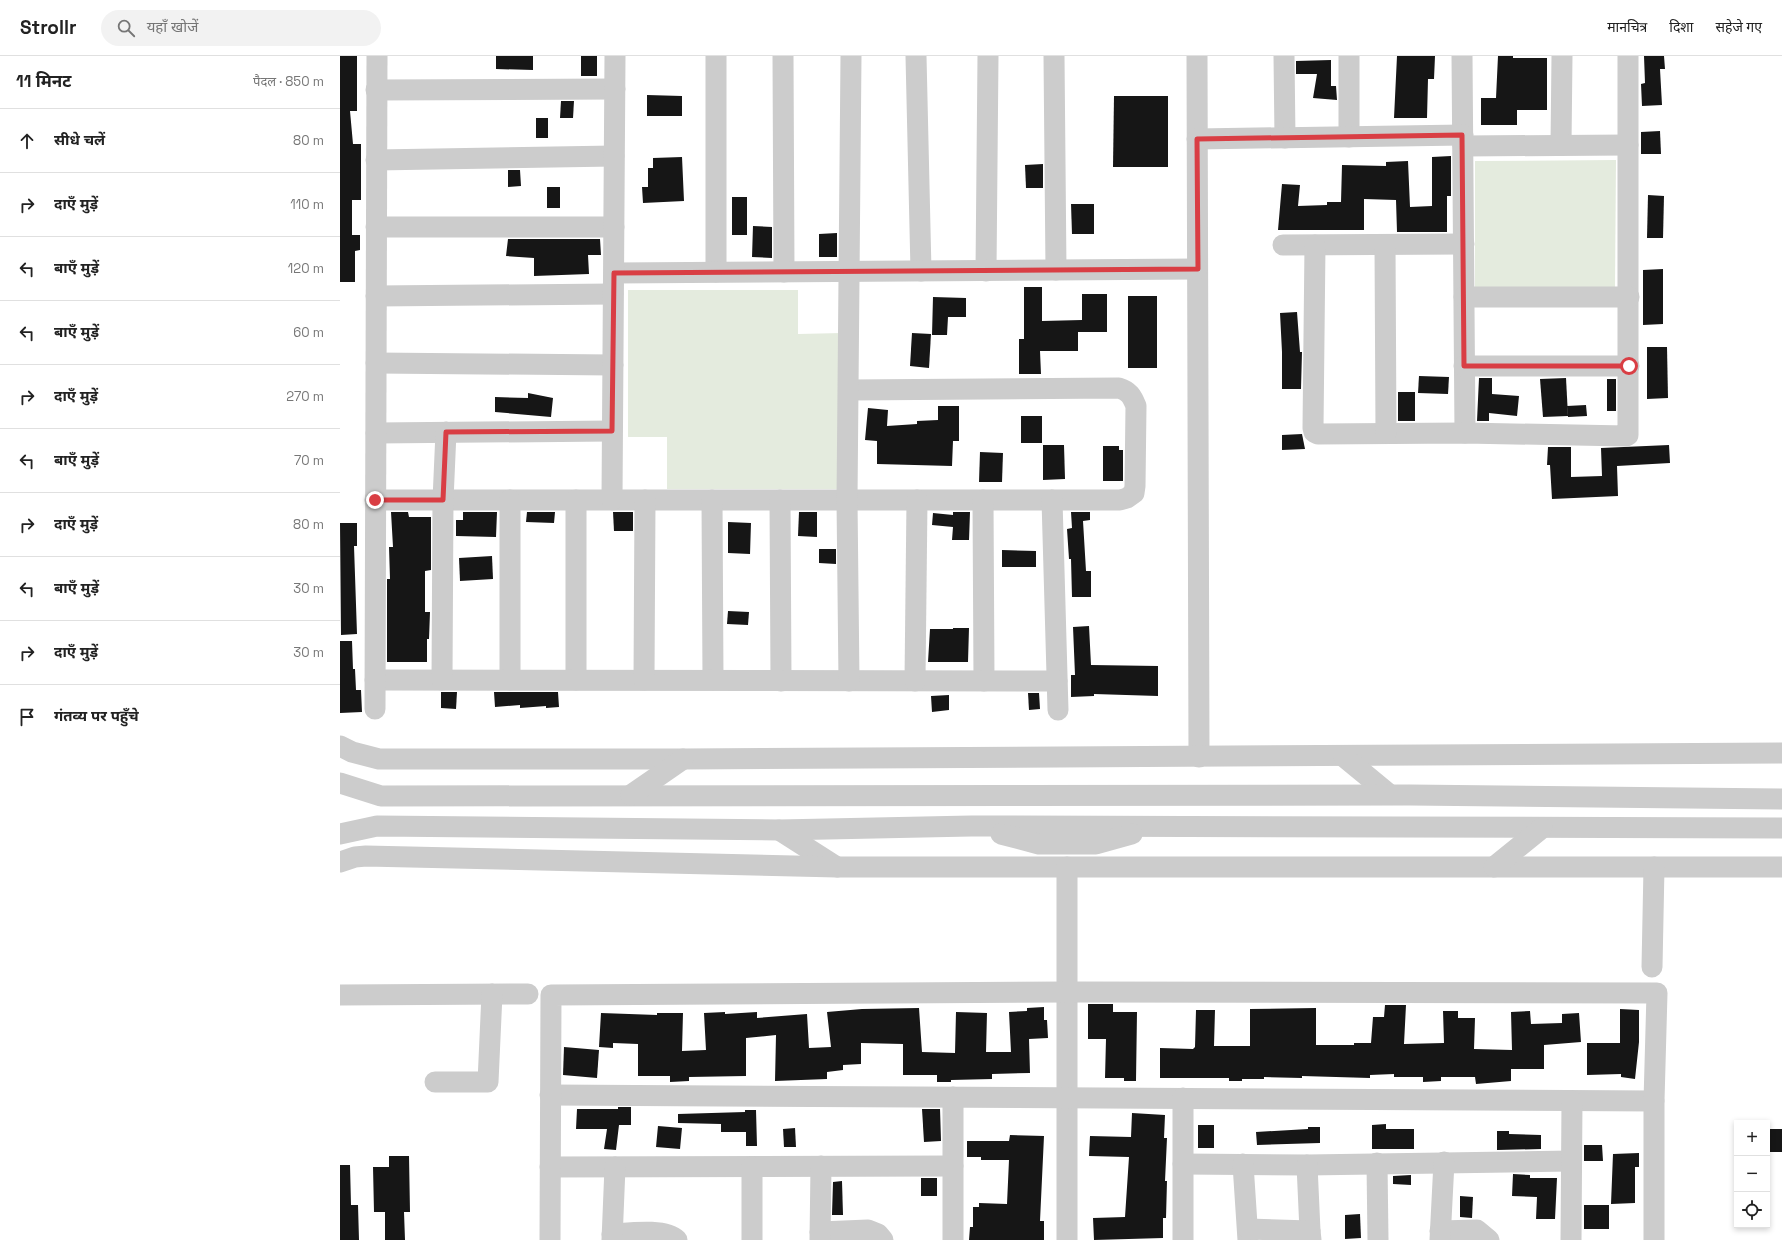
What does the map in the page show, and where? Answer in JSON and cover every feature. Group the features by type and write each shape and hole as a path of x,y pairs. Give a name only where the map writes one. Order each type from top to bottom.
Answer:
{"street":[{"path":"375,709 377,56"},
{"path":"612,500 615,56"},
{"path":"716,56 716,272"},
{"path":"783,56 784,272"},
{"path":"849,681 847,500 851,56"},
{"path":"916,56 921,271"},
{"path":"986,271 988,56"},
{"path":"1054,56 1056,270"},
{"path":"1197,56 1199,757"},
{"path":"1284,56 1285,138"},
{"path":"1349,56 1349,137"},
{"path":"1462,56 1465,433"},
{"path":"1561,145 1562,56"},
{"path":"1315,244 1313,430 1318,434 1465,433 1626,436 1629,433 1628,56"},
{"path":"376,90 615,89"},
{"path":"1197,139 1349,137 1561,145 1628,145"},
{"path":"376,160 614,156"},
{"path":"376,227 614,227"},
{"path":"1283,244 1464,244"},
{"path":"1385,244 1386,433"},
{"path":"614,273 1198,269"},
{"path":"376,296 613,294"},
{"path":"1464,297 1629,297"},
{"path":"376,363 613,365"},
{"path":"1464,366 1629,366"},
{"path":"375,500 1120,500 1127,498 1134,493 1136,406 1133,398 1127,391 1119,388 848,390"},
{"path":"376,433 612,431"},
{"path":"442,680 443,500 446,432"},
{"path":"510,500 510,680"},
{"path":"576,500 576,680"},
{"path":"644,680 645,500"},
{"path":"712,500 713,680"},
{"path":"780,500 781,681"},
{"path":"915,681 917,500"},
{"path":"983,500 984,681"},
{"path":"1052,500 1058,710"},
{"path":"375,680 1057,681"},
{"path":"340,746 352,752 379,759 1344,757 1782,753"},
{"path":"1344,757 1389,794"},
{"path":"631,795 683,759"},
{"path":"340,783 381,796 1389,794 1782,800"},
{"path":"340,834 377,826 779,830 971,826 1782,828"},
{"path":"1494,867 1542,828"},
{"path":"779,830 837,867"},
{"path":"340,862 355,857 366,856 837,867 1782,867"},
{"path":"1066,867 1067,1240"},
{"path":"1652,967 1654,867"},
{"path":"550,1240 550,994 1067,992 1657,993 1654,1101 1654,1240"},
{"path":"435,1082 488,1082 492,994"},
{"path":"340,995 528,994"},
{"path":"550,1095 1654,1101"},
{"path":"953,1240 954,1097"},
{"path":"1183,1098 1183,1240"},
{"path":"1571,1240 1572,1101"},
{"path":"1183,1164 1307,1165 1571,1161"},
{"path":"1444,1162 1440,1236 1477,1230 1489,1240"},
{"path":"1377,1163 1378,1240"},
{"path":"1243,1164 1248,1234 1310,1235 1307,1165"},
{"path":"752,1166 752,1240"},
{"path":"821,1166 820,1236 868,1230 878,1234 882,1240"},
{"path":"550,1167 953,1166"},
{"path":"616,1167 612,1237 661,1233 669,1235 677,1240"}],"shaded area":[{"path":"1616,160 1615,287 1475,288 1475,161"},
{"path":"628,290 798,290 798,334 842,333 842,489 667,489 667,437 628,437"}],"building":[{"path":"340,56 357,56 357,111 350,111 353,144 361,144 361,200 352,200 352,235 360,235 360,250 355,251 355,282 340,282"},
{"path":"496,56 533,56 533,70 496,69"},
{"path":"581,56 597,56 597,76 581,76"},
{"path":"1397,56 1435,56 1434,79 1428,79 1427,118 1394,118"},
{"path":"1498,56 1513,56 1513,58 1547,58 1547,110 1517,110 1517,125 1481,125 1481,98 1496,98"},
{"path":"1644,56 1664,56 1665,69 1660,69 1662,105 1642,106 1641,84 1645,83"},
{"path":"1331,60 1331,86 1336,86 1337,100 1313,98 1317,74 1296,74 1296,61"},
{"path":"647,95 682,96 682,116 647,116"},
{"path":"1114,96 1168,96 1168,167 1113,167"},
{"path":"561,101 574,101 573,118 560,118"},
{"path":"536,118 548,118 548,138 536,138"},
{"path":"1660,131 1661,154 1641,154 1641,132"},
{"path":"1451,156 1451,196 1447,196 1447,232 1397,232 1396,200 1364,199 1364,230 1278,230 1282,184 1300,185 1298,206 1327,205 1327,202 1341,202 1342,165 1386,166 1386,162 1408,161 1410,207 1432,206 1432,157"},
{"path":"682,157 684,201 643,203 642,187 648,187 648,168 653,168 653,158"},
{"path":"1043,164 1043,188 1026,188 1025,165"},
{"path":"508,170 520,170 521,186 508,187"},
{"path":"547,187 560,187 560,208 547,208"},
{"path":"1648,195 1664,196 1663,238 1647,238"},
{"path":"732,197 747,197 747,235 732,235"},
{"path":"1071,204 1094,204 1094,234 1072,234"},
{"path":"753,226 772,227 772,258 752,257"},
{"path":"837,233 837,257 819,257 819,234"},
{"path":"508,239 600,239 601,255 588,255 589,274 534,276 534,258 506,256"},
{"path":"1663,269 1663,324 1643,325 1643,270"},
{"path":"1024,287 1042,287 1042,321 1082,320 1082,294 1107,294 1107,332 1078,332 1078,351 1040,351 1041,374 1019,374 1019,339 1024,339"},
{"path":"1128,296 1157,296 1157,368 1128,368"},
{"path":"933,297 966,298 966,317 948,317 947,335 932,335"},
{"path":"1297,312 1300,352 1302,352 1301,389 1282,389 1280,313"},
{"path":"912,333 931,334 929,368 910,366"},
{"path":"1647,347 1667,347 1668,398 1647,399"},
{"path":"1419,376 1449,377 1448,394 1418,393"},
{"path":"1479,378 1492,378 1492,394 1519,396 1517,416 1489,413 1489,421 1477,421"},
{"path":"1566,378 1568,416 1543,417 1540,379"},
{"path":"1607,379 1616,379 1616,411 1607,411"},
{"path":"1398,392 1415,392 1415,421 1398,421"},
{"path":"528,393 553,398 551,417 495,412 495,397 528,398"},
{"path":"1586,405 1587,416 1568,417 1567,406"},
{"path":"938,406 959,406 959,441 953,441 952,466 877,464 877,441 865,440 868,408 888,410 887,426 917,424 917,421 938,420"},
{"path":"1021,416 1042,416 1042,443 1021,443"},
{"path":"1302,434 1305,449 1282,450 1282,435"},
{"path":"1043,445 1064,445 1065,479 1043,480"},
{"path":"1669,445 1670,463 1617,466 1618,496 1552,499 1550,465 1547,465 1548,447 1571,447 1571,477 1602,476 1601,448"},
{"path":"1103,446 1119,446 1119,450 1123,450 1123,481 1103,481"},
{"path":"980,452 1003,453 1002,482 979,482"},
{"path":"391,512 408,512 409,517 431,517 431,570 425,571 425,612 430,612 429,639 427,639 427,662 387,662 387,579 390,579 389,547 393,547"},
{"path":"463,512 497,512 496,537 456,536 456,520 463,520"},
{"path":"527,512 555,512 554,523 526,522"},
{"path":"613,512 633,512 633,531 614,531"},
{"path":"799,512 817,512 817,537 798,536"},
{"path":"953,512 970,512 969,540 952,540 953,527 932,525 933,513 953,515"},
{"path":"1071,512 1090,512 1090,520 1083,521 1086,571 1091,571 1091,597 1072,597 1071,559 1069,559 1067,529 1072,528"},
{"path":"728,522 751,523 750,554 728,553"},
{"path":"340,523 357,523 357,546 354,546 357,634 341,635"},
{"path":"819,549 836,549 836,564 819,563"},
{"path":"1002,550 1036,551 1036,567 1002,567"},
{"path":"492,556 493,579 460,581 459,558"},
{"path":"728,611 749,612 748,625 727,624"},
{"path":"1089,626 1091,665 1158,666 1158,696 1094,694 1094,696 1071,697 1071,675 1075,675 1073,627"},
{"path":"969,628 968,662 928,662 930,629"},
{"path":"340,641 352,641 353,669 355,669 356,690 361,690 362,712 340,713"},
{"path":"441,692 457,692 456,709 441,708"},
{"path":"494,692 558,692 559,707 546,708 546,706 520,708 520,705 495,707"},
{"path":"1028,693 1039,693 1040,709 1029,710"},
{"path":"949,695 949,710 932,712 931,696"},
{"path":"1088,1004 1113,1004 1113,1012 1137,1012 1136,1081 1124,1081 1124,1078 1105,1078 1106,1039 1088,1039"},
{"path":"1385,1005 1406,1005 1404,1044 1444,1043 1443,1011 1458,1011 1458,1018 1475,1018 1474,1049 1512,1050 1511,1012 1530,1011 1531,1024 1562,1023 1562,1014 1579,1013 1581,1042 1544,1045 1544,1069 1511,1069 1511,1081 1476,1084 1475,1077 1441,1077 1441,1081 1423,1082 1423,1077 1394,1077 1394,1074 1370,1075 1370,1078 1302,1076 1302,1078 1264,1077 1264,1079 1242,1079 1242,1081 1229,1081 1229,1078 1160,1078 1160,1048 1193,1049 1195,1047 1196,1010 1215,1010 1214,1046 1250,1046 1250,1009 1316,1008 1316,1045 1354,1045 1354,1043 1371,1043 1373,1017 1384,1017"},
{"path":"1044,1007 1044,1020 1047,1020 1048,1038 1029,1039 1030,1073 992,1074 992,1079 951,1080 951,1082 937,1082 937,1075 903,1075 903,1044 861,1043 861,1064 843,1065 843,1070 827,1072 827,1079 775,1081 776,1035 746,1038 746,1076 689,1077 689,1081 670,1082 670,1076 638,1076 638,1044 613,1043 613,1048 599,1047 601,1013 657,1015 657,1013 683,1013 682,1051 706,1050 704,1013 725,1012 725,1014 757,1012 757,1018 807,1014 809,1048 831,1047 827,1012 862,1009 919,1008 922,1052 955,1053 956,1012 987,1013 986,1052 1011,1052 1009,1012 1027,1011 1027,1008"},
{"path":"1620,1009 1639,1010 1639,1042 1635,1079 1621,1077 1621,1074 1587,1075 1587,1043 1620,1043"},
{"path":"564,1047 599,1050 597,1078 563,1075"},
{"path":"618,1107 631,1107 631,1125 619,1125 616,1150 604,1149 607,1129 576,1129 577,1109 618,1109"},
{"path":"922,1109 940,1109 941,1141 924,1142"},
{"path":"745,1110 756,1110 757,1146 746,1146 746,1132 721,1132 721,1124 678,1123 678,1114 745,1112"},
{"path":"1132,1113 1165,1115 1164,1138 1167,1138 1165,1181 1167,1181 1166,1218 1163,1218 1163,1238 1094,1240 1093,1218 1125,1217 1129,1157 1089,1156 1090,1136 1131,1137"},
{"path":"1386,1124 1386,1129 1414,1129 1414,1149 1372,1149 1372,1125"},
{"path":"1198,1125 1214,1125 1214,1148 1198,1148"},
{"path":"658,1126 682,1128 680,1149 656,1147"},
{"path":"1308,1127 1320,1127 1320,1143 1257,1145 1256,1132 1308,1129"},
{"path":"795,1128 796,1147 784,1147 783,1129"},
{"path":"1770,1129 1782,1129 1782,1152 1770,1152"},
{"path":"1497,1131 1509,1131 1509,1134 1541,1135 1541,1149 1497,1150"},
{"path":"1010,1135 1044,1136 1040,1221 1044,1221 1044,1240 969,1240 970,1227 973,1227 973,1207 979,1207 979,1203 1007,1204 1009,1160 981,1160 981,1157 967,1157 967,1141 1009,1141"},
{"path":"1584,1145 1602,1145 1603,1161 1584,1161"},
{"path":"1639,1153 1639,1167 1635,1167 1635,1203 1611,1204 1613,1154"},
{"path":"389,1156 409,1156 410,1212 404,1212 405,1240 385,1240 385,1212 374,1212 373,1167 389,1167"},
{"path":"340,1165 350,1165 351,1205 358,1205 359,1240 340,1240"},
{"path":"1513,1174 1530,1175 1530,1178 1557,1178 1555,1219 1536,1219 1537,1197 1512,1196"},
{"path":"1411,1175 1411,1185 1393,1184 1393,1176"},
{"path":"921,1178 937,1178 937,1196 921,1196"},
{"path":"842,1181 843,1215 832,1215 833,1182"},
{"path":"1460,1196 1473,1197 1472,1218 1460,1217"},
{"path":"1584,1205 1609,1205 1609,1229 1584,1229"},
{"path":"1360,1214 1361,1238 1345,1239 1345,1215"}],"route":[{"path":"375,500 443,500 446,432 612,431 614,273 1198,269 1197,139 1462,135 1464,366 1629,366"}]}
